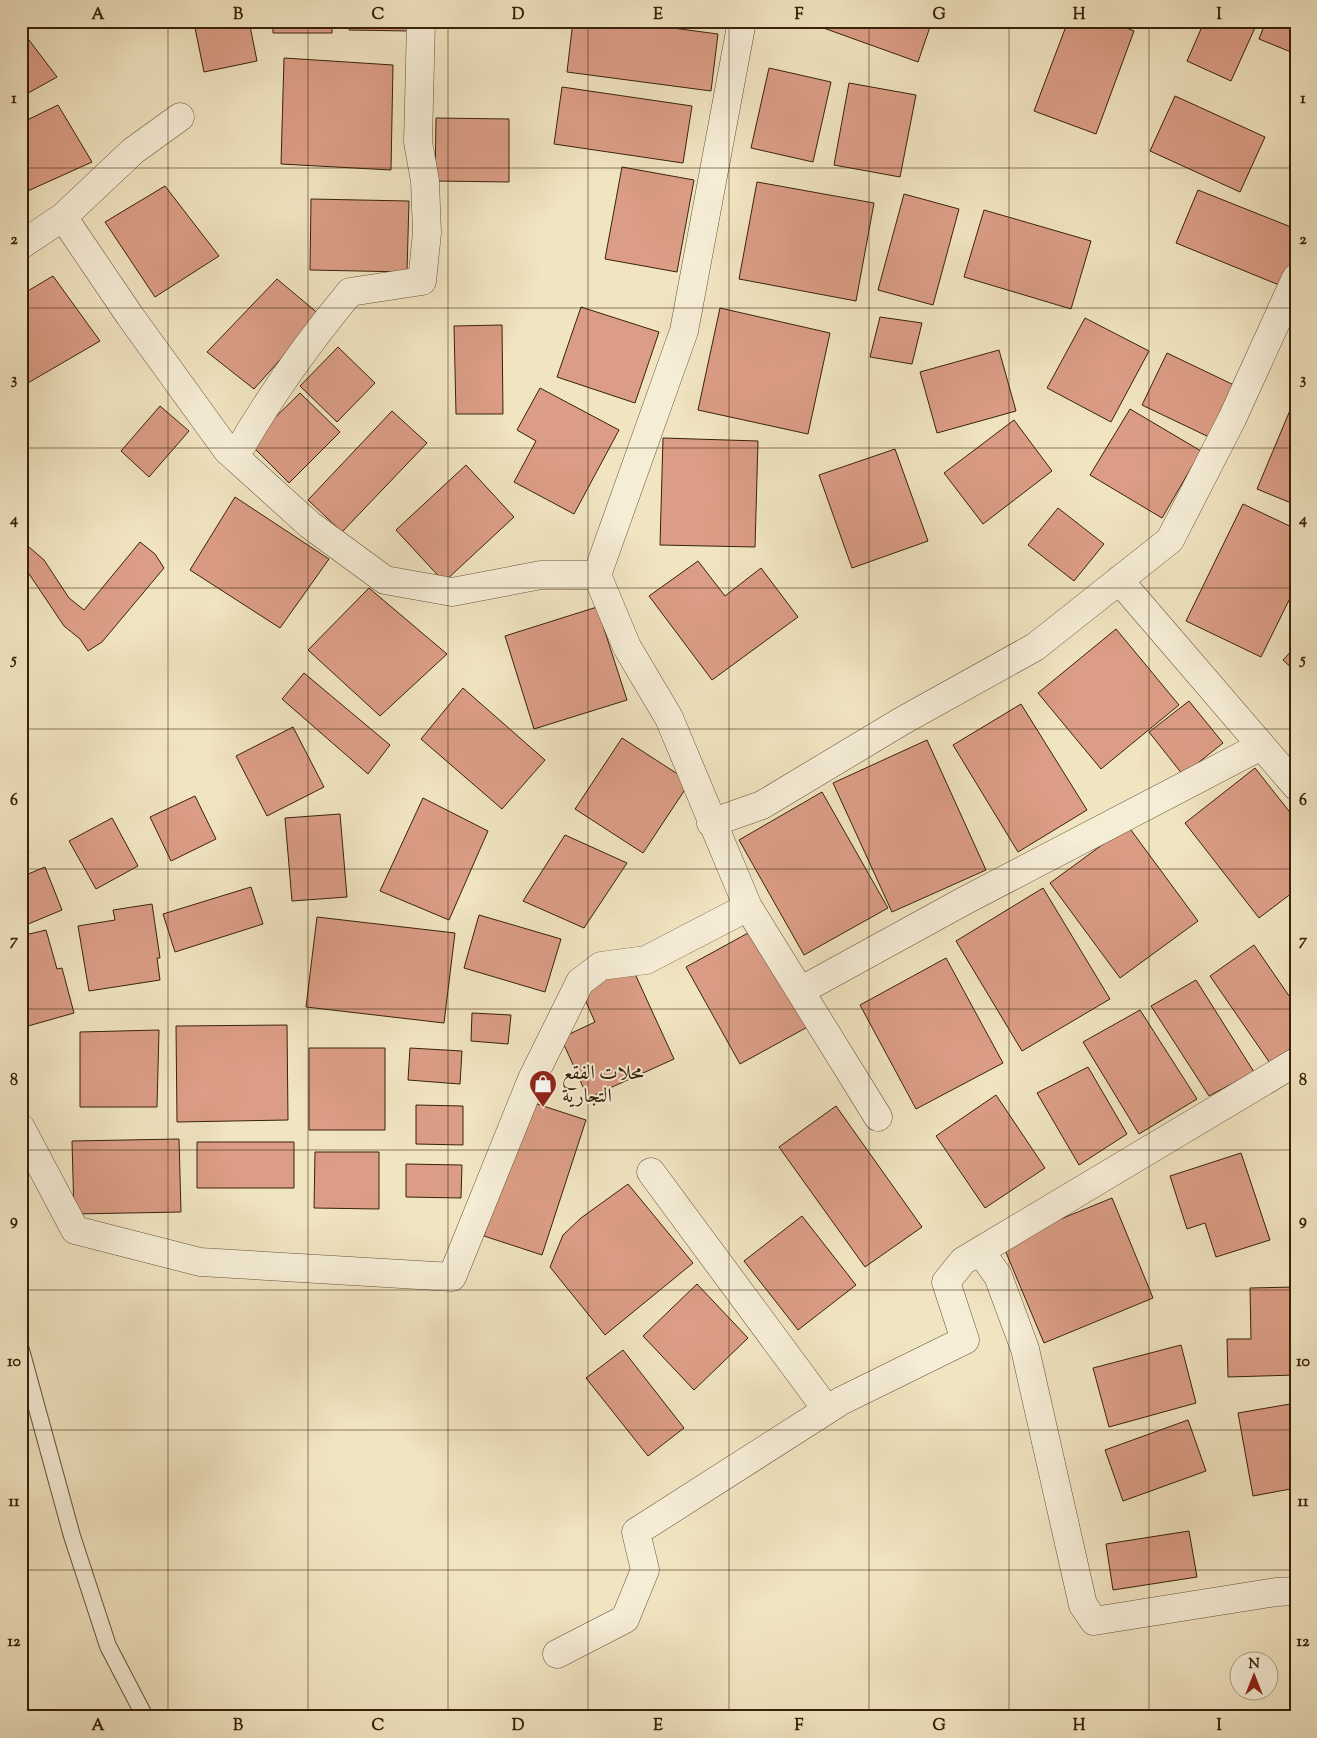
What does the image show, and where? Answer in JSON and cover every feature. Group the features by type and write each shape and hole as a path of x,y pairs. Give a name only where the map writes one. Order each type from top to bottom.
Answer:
{"street":[{"path":"235,457 263,408 315,334 350,292 422,281 427,233 425,181 418,142 421,21"},
{"path":"742,21 684,331 597,575 626,647 669,718 711,823 748,908 878,1117"},
{"path":"21,245 63,217 133,151 180,117"},
{"path":"63,217 136,324 227,450 310,525 386,580 452,592 540,575 597,575"},
{"path":"711,823 762,805 902,721 1035,647 1170,540 1232,419 1296,278"},
{"path":"1119,580 1296,786"},
{"path":"800,991 964,901 1261,746"},
{"path":"21,1128 75,1230 200,1262 452,1277 532,1079 580,982 601,966 646,960 748,908"},
{"path":"557,1654 625,1618 645,1570 636,1532 841,1401 965,1340 946,1282 963,1261 1296,1062"},
{"path":"650,1172 827,1410"},
{"path":"980,1251 998,1276 1025,1349 1083,1605 1094,1620 1276,1592 1296,1591"}],"lane":[{"path":"21,1350 72,1536 108,1646 145,1717"}],"building":[{"path":"105,21 124,21 109,29"},
{"path":"203,21 249,21 257,61 204,72 194,23"},
{"path":"273,21 332,21 332,33 273,33"},
{"path":"349,21 409,21 409,31 349,30"},
{"path":"573,21 620,21 718,34 711,91 567,72"},
{"path":"804,21 932,21 918,62"},
{"path":"1068,21 1109,21 1134,31 1096,134 1034,111"},
{"path":"1184,21 1258,21 1231,81 1187,61 1201,29"},
{"path":"1266,21 1296,21 1296,54 1259,39"},
{"path":"26,36 57,77 21,97 21,39"},
{"path":"284,58 393,65 391,170 281,164"},
{"path":"769,68 831,82 813,162 751,148"},
{"path":"849,83 916,95 900,177 834,165"},
{"path":"562,87 692,106 683,163 554,144"},
{"path":"1175,96 1265,137 1240,192 1150,151"},
{"path":"58,105 92,162 21,194 21,123"},
{"path":"436,118 509,119 509,182 435,181"},
{"path":"622,167 694,180 677,272 605,259"},
{"path":"757,182 874,203 856,301 739,279"},
{"path":"165,186 219,256 155,297 105,222"},
{"path":"1198,190 1296,229 1296,257 1284,287 1176,243"},
{"path":"904,194 959,209 933,305 878,290"},
{"path":"311,199 409,201 407,272 310,270"},
{"path":"984,210 1091,241 1071,309 964,277"},
{"path":"53,276 100,341 21,387 21,295"},
{"path":"277,279 320,315 254,389 207,352"},
{"path":"581,307 659,332 635,403 557,377"},
{"path":"720,308 830,333 808,434 698,410"},
{"path":"880,317 922,323 912,364 870,357"},
{"path":"1085,318 1149,351 1111,422 1047,388"},
{"path":"502,325 503,414 456,414 454,326"},
{"path":"338,347 375,383 337,422 300,386"},
{"path":"999,350 1016,411 937,433 920,372"},
{"path":"1167,353 1236,386 1211,438 1142,405"},
{"path":"540,388 619,430 574,514 514,482 536,441 517,430"},
{"path":"300,393 340,432 289,483 249,443"},
{"path":"1296,396 1296,505 1257,489"},
{"path":"160,406 189,431 149,477 121,451"},
{"path":"1130,409 1201,451 1162,518 1090,475"},
{"path":"392,411 427,443 342,532 308,500"},
{"path":"1014,420 1052,471 983,524 944,473"},
{"path":"663,438 758,441 755,547 660,545"},
{"path":"895,449 928,541 852,568 819,475"},
{"path":"466,465 514,517 444,582 396,530"},
{"path":"235,497 329,559 280,628 190,570"},
{"path":"1243,504 1296,529 1296,586 1261,657 1186,621"},
{"path":"1058,508 1104,544 1074,581 1028,545"},
{"path":"140,542 155,554 164,568 102,642 88,651 80,639 64,626 21,562 21,556 29,547 44,560 69,598 84,610"},
{"path":"698,561 725,596 761,568 798,617 712,680 649,596"},
{"path":"369,588 447,654 380,716 308,650"},
{"path":"597,607 627,700 534,729 505,636"},
{"path":"1116,629 1179,705 1101,769 1038,693"},
{"path":"1296,646 1296,672 1283,660"},
{"path":"304,673 390,745 368,774 282,699"},
{"path":"463,688 545,760 502,809 421,739"},
{"path":"1189,701 1223,743 1183,775 1149,732"},
{"path":"1021,704 1087,810 1018,852 953,745"},
{"path":"293,727 324,787 267,816 236,756"},
{"path":"622,738 690,782 643,853 575,809"},
{"path":"927,740 986,870 892,912 833,783"},
{"path":"1255,768 1296,820 1296,890 1259,918 1185,823"},
{"path":"822,792 888,908 804,955 739,840"},
{"path":"195,796 216,839 171,861 150,817"},
{"path":"423,798 488,831 449,920 380,891"},
{"path":"340,814 347,897 292,901 285,818"},
{"path":"112,818 138,866 96,889 69,841"},
{"path":"1128,826 1198,921 1120,978 1050,883"},
{"path":"21,832 29,852 21,855"},
{"path":"565,835 627,863 584,928 523,901"},
{"path":"45,867 62,910 21,927 21,877"},
{"path":"251,887 263,924 175,952 163,914"},
{"path":"1043,888 1110,999 1022,1051 956,941"},
{"path":"152,904 160,958 157,958 160,980 89,991 78,926 115,920 113,910"},
{"path":"479,915 561,939 545,992 464,968"},
{"path":"317,917 455,933 444,1023 306,1007"},
{"path":"759,927 813,1024 740,1064 686,967"},
{"path":"46,930 57,969 62,968 74,1013 21,1028 21,936"},
{"path":"1254,945 1296,1006 1296,1045 1270,1063 1210,976"},
{"path":"946,958 1003,1063 916,1109 860,1005"},
{"path":"630,963 674,1059 588,1098 561,1038 595,1022 579,986"},
{"path":"1196,980 1254,1072 1209,1096 1151,1006"},
{"path":"1140,1010 1197,1099 1139,1134 1083,1042"},
{"path":"472,1013 511,1015 508,1044 471,1041"},
{"path":"287,1025 288,1120 177,1122 176,1026"},
{"path":"159,1030 157,1107 80,1107 80,1032"},
{"path":"309,1048 385,1048 385,1130 309,1130"},
{"path":"410,1048 462,1051 460,1084 408,1080"},
{"path":"1088,1067 1127,1134 1079,1165 1037,1093"},
{"path":"996,1095 1045,1168 985,1208 936,1136"},
{"path":"528,1101 586,1120 542,1255 484,1236"},
{"path":"416,1105 463,1106 463,1145 416,1144"},
{"path":"836,1106 922,1227 865,1267 779,1147"},
{"path":"179,1139 181,1212 74,1214 72,1141"},
{"path":"197,1142 294,1142 294,1188 197,1188"},
{"path":"315,1152 379,1152 379,1209 314,1208"},
{"path":"1241,1153 1270,1240 1216,1257 1205,1223 1187,1229 1170,1176"},
{"path":"406,1164 462,1165 461,1198 406,1197"},
{"path":"628,1184 693,1263 605,1335 550,1267 563,1235 581,1218"},
{"path":"1112,1198 1153,1298 1044,1343 1002,1243"},
{"path":"802,1216 856,1285 798,1330 744,1261"},
{"path":"697,1284 748,1338 694,1390 643,1336"},
{"path":"1296,1287 1296,1375 1228,1377 1227,1339 1251,1339 1250,1288"},
{"path":"1181,1345 1196,1403 1109,1427 1093,1368"},
{"path":"623,1350 684,1428 648,1456 586,1378"},
{"path":"1296,1403 1296,1488 1253,1496 1238,1413"},
{"path":"1188,1420 1206,1471 1123,1501 1105,1450"},
{"path":"1189,1531 1197,1577 1113,1590 1106,1544"}],"place":[{"name":"محلات الفقع التجارية","path":"543,1108"}]}
